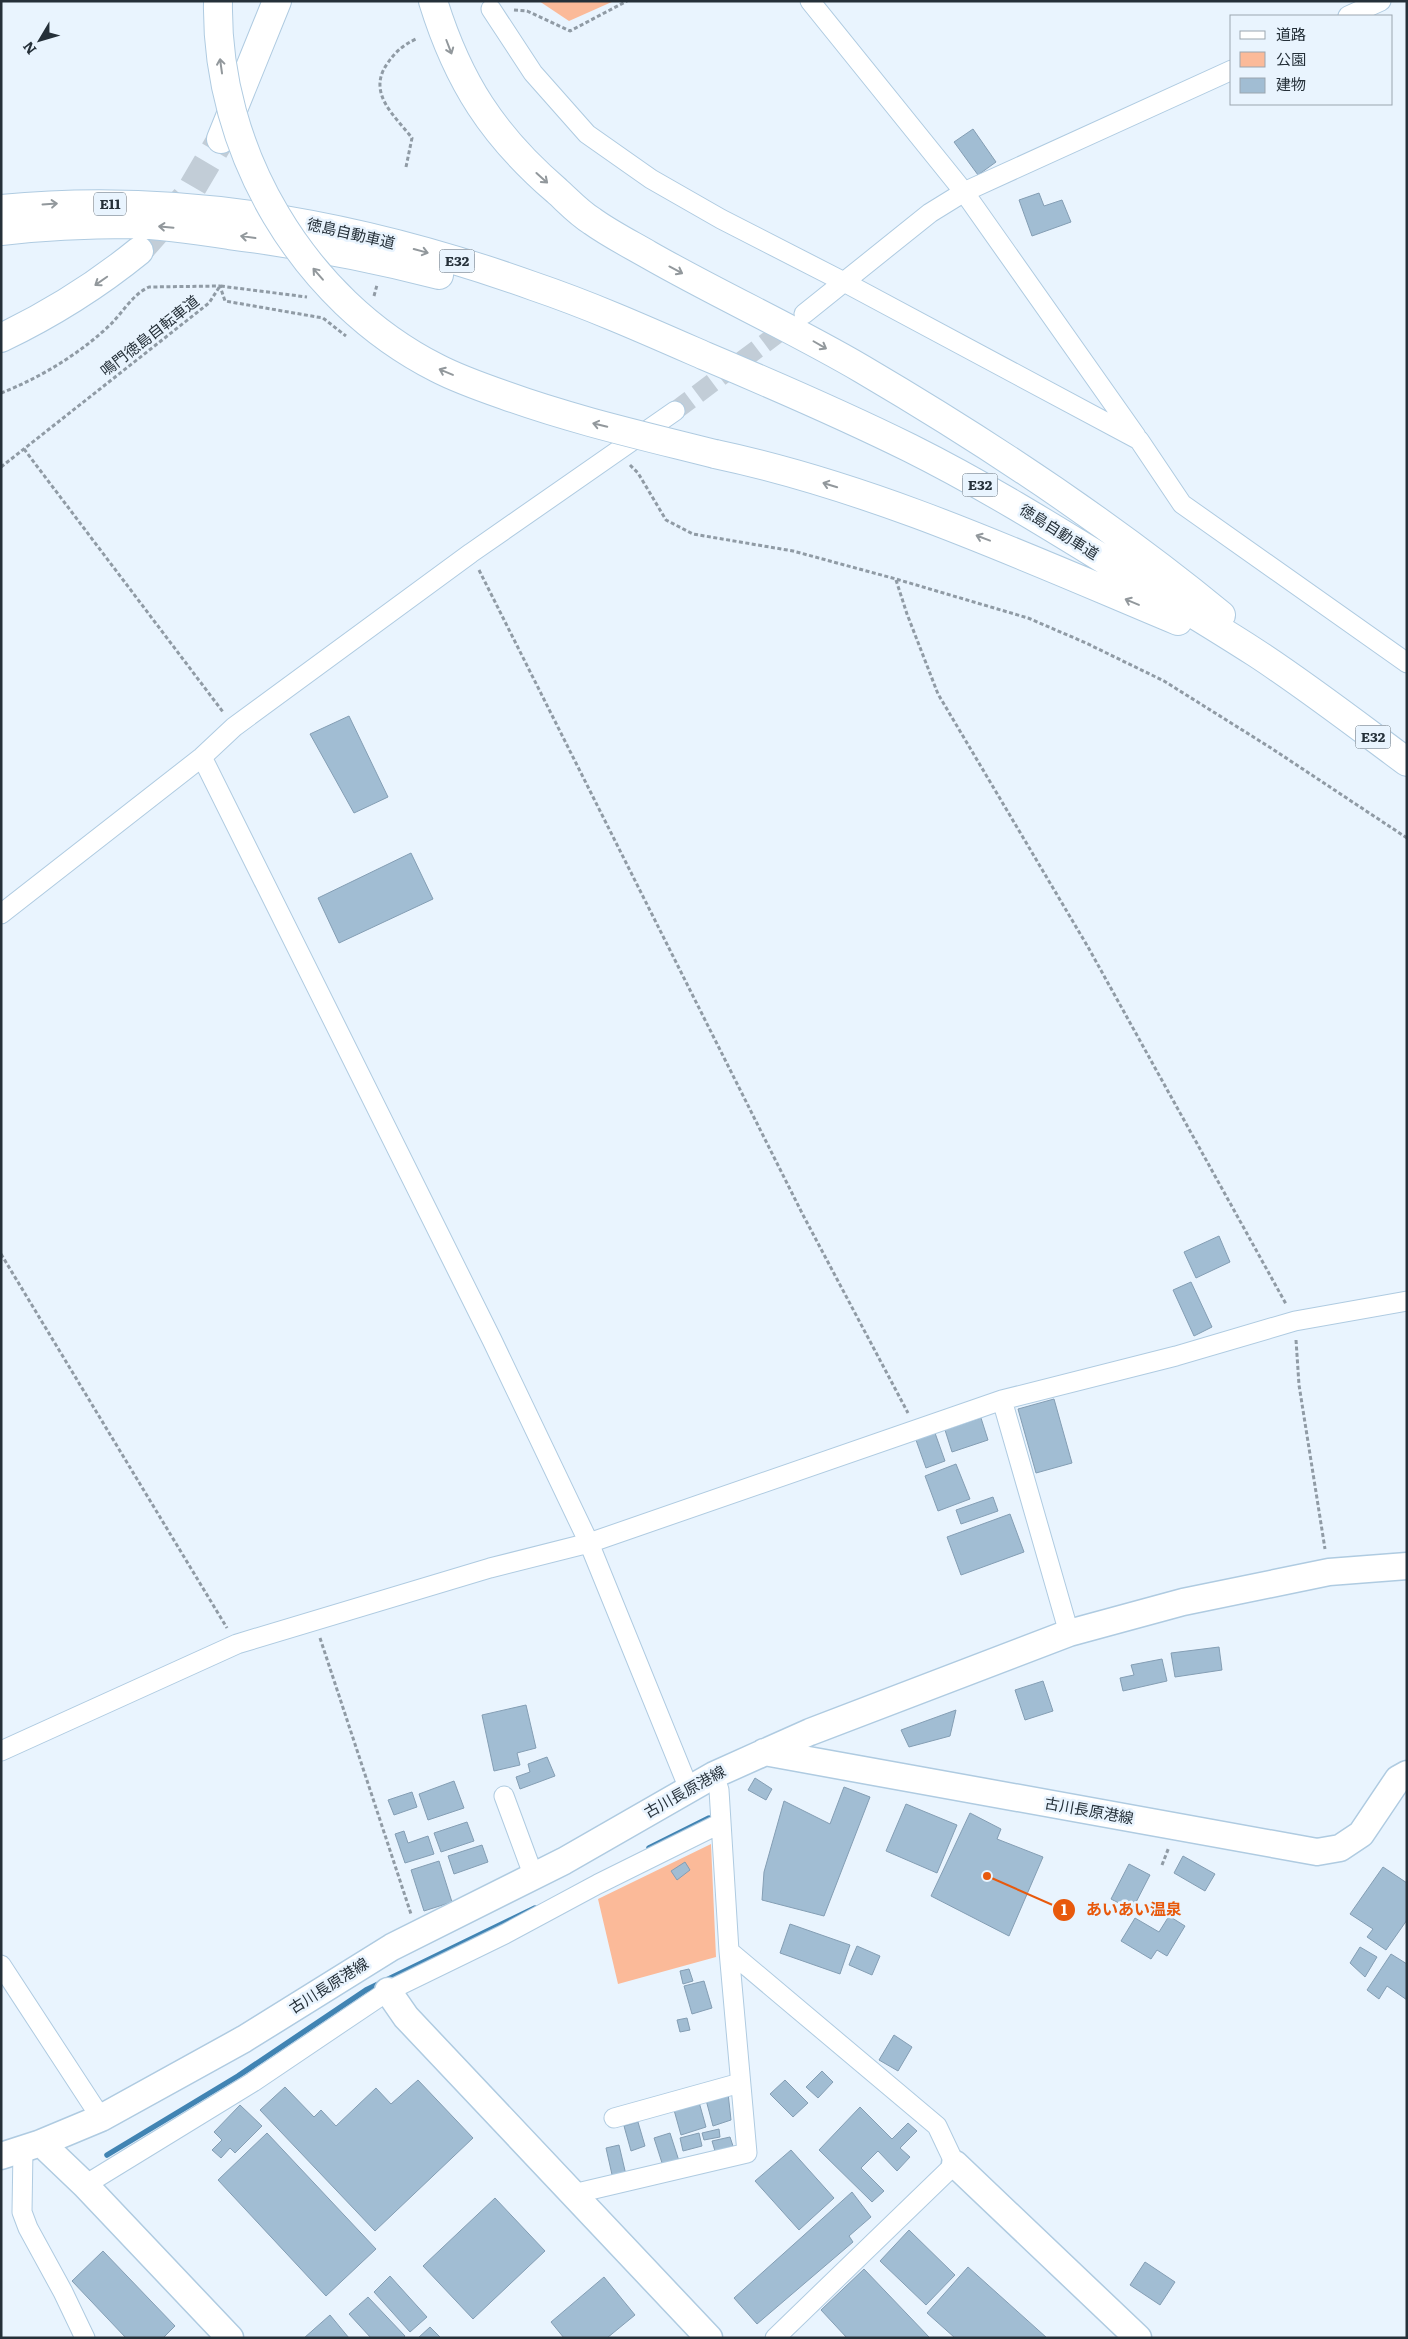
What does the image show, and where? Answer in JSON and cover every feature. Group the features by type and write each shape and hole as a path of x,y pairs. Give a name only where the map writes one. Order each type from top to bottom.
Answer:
{"highway":[{"path":"218,1 220,63 225,92 252,169 267,200 296,247 336,295 405,349 437,368 526,403 591,423 758,463 929,518 994,543 1258,655"},
{"path":"221,139 277,1"},
{"path":"433,1 458,69 490,122 513,150 591,221 674,269 803,336 973,436 1076,505 1177,579 1339,711"},
{"name":"徳島自動車道","path":"1,209 54,204 133,204 217,221"},
{"name":"徳島自動車道","path":"1,231 75,225 217,221 330,228 462,262 594,308 836,413 913,449 1000,496 1258,655 1339,711 1407,762"},
{"path":"1,338 56,311 114,272 139,251"}],"street":[{"path":"810,1 964,192 1182,504 1407,663"},
{"path":"1350,15 1381,1"},
{"path":"492,9 533,73 588,134 651,179 721,220 844,282 1138,440"},
{"path":"804,314 930,213 964,192 1230,71"},
{"path":"1,914 202,756 234,727 471,553 675,411"},
{"path":"202,756 492,1340 589,1543 689,1789"},
{"path":"1,1751 236,1644 490,1568 589,1543 1002,1400 1176,1356 1295,1321 1407,1302"},
{"path":"1002,1400 1069,1633"},
{"path":"764,1752 1069,1633 1183,1602 1329,1572 1407,1566"},
{"name":"古川長原港線","path":"22,2150 101,2118 236,2043 392,1947 534,1877 714,1775 764,1752 1317,1852 1340,1848 1362,1834 1398,1780 1407,1774"},
{"path":"574,2194 747,2153 729,1951 719,1790 714,1775"},
{"path":"504,1796 534,1877"},
{"path":"85,2185 253,2082 388,1991 505,1934 598,1884 721,1823"},
{"path":"729,1951 937,2126 956,2164 1138,2338"},
{"path":"1,1965 101,2118"},
{"path":"388,1991 406,2016 574,2194 698,2334"},
{"path":"614,2118 740,2083"},
{"path":"85,2338 63,2292 28,2228 22,2212 22,2150 85,2185 230,2338"},
{"path":"775,2338 956,2164"}],"path":[{"path":"492,9 528,11 570,32 627,1"},
{"path":"406,167 412,138 386,106 379,88 381,73 391,58 402,46 416,39"},
{"path":"373,301 377,285"},
{"path":"1,394 28,381 80,350 110,325 139,291 149,287 220,286 313,297"},
{"path":"220,286 225,301 323,318 353,341"},
{"name":"鳴門徳島自転車道","path":"1,467 210,303 220,286"},
{"path":"24,450 234,727"},
{"path":"616,452 638,474 666,520 693,534 793,551 1028,618 1086,643 1164,681 1272,748 1407,838"},
{"path":"471,553 803,1215 917,1429"},
{"path":"896,579 907,614 938,694 1088,947 1295,1321 1298,1385 1329,1572"},
{"path":"1,1254 236,1644"},
{"path":"314,1620 417,1934"}],"green space":[{"path":"539,1 614,1 569,21"},
{"path":"711,1844 716,1957 618,1984 598,1899"}],"building":[{"path":"973,129 996,162 978,175 954,142"},
{"path":"1039,193 1044,206 1062,200 1071,222 1032,236 1019,200"},
{"path":"349,716 388,797 354,813 310,734"},
{"path":"411,853 433,899 339,943 318,898"},
{"path":"1219,1236 1230,1262 1196,1278 1184,1252"},
{"path":"1191,1282 1212,1327 1194,1336 1173,1290"},
{"path":"1054,1399 1072,1463 1036,1473 1018,1409"},
{"path":"981,1418 988,1440 952,1452 945,1430"},
{"path":"935,1433 945,1461 926,1468 916,1440"},
{"path":"956,1464 970,1499 938,1511 925,1476"},
{"path":"993,1497 998,1511 961,1524 956,1510"},
{"path":"1010,1514 1024,1552 961,1575 947,1537"},
{"path":"1219,1647 1222,1670 1175,1677 1171,1653"},
{"path":"1162,1659 1167,1681 1123,1691 1120,1678 1134,1675 1131,1665"},
{"path":"1043,1681 1053,1711 1025,1720 1015,1690"},
{"path":"526,1705 536,1748 517,1753 520,1765 494,1771 482,1715"},
{"path":"956,1710 950,1736 909,1747 901,1730"},
{"path":"547,1757 555,1776 520,1789 516,1777 530,1772 528,1764"},
{"path":"755,1778 772,1789 766,1800 748,1790"},
{"path":"454,1781 464,1808 428,1820 419,1794"},
{"path":"844,1787 870,1797 824,1916 762,1900 764,1872 784,1801 830,1824"},
{"path":"412,1792 417,1807 394,1815 388,1800"},
{"path":"906,1804 957,1825 937,1873 886,1851"},
{"path":"970,1813 1001,1829 997,1839 1043,1857 1009,1936 931,1896"},
{"path":"467,1822 474,1841 441,1852 434,1833"},
{"path":"404,1831 408,1843 428,1836 434,1854 405,1863 395,1834"},
{"path":"482,1845 488,1862 454,1874 448,1856"},
{"path":"1183,1856 1215,1874 1205,1891 1174,1873"},
{"path":"439,1861 452,1902 424,1911 411,1870"},
{"path":"685,1862 690,1870 677,1880 671,1871"},
{"path":"1129,1864 1150,1875 1132,1910 1111,1899"},
{"path":"1383,1867 1407,1883 1407,1920 1386,1950 1367,1937 1373,1929 1350,1914"},
{"path":"1169,1916 1185,1926 1167,1956 1157,1950 1151,1959 1121,1941 1135,1918 1159,1932"},
{"path":"790,1924 850,1945 840,1974 780,1953"},
{"path":"857,1946 880,1956 872,1975 849,1965"},
{"path":"1360,1947 1377,1957 1365,1977 1350,1963"},
{"path":"1391,1954 1407,1964 1407,2000 1387,1986 1379,1999 1367,1990"},
{"path":"689,1969 693,1981 683,1984 680,1971"},
{"path":"704,1981 712,2008 692,2014 684,1986"},
{"path":"687,2018 690,2030 680,2032 677,2020"},
{"path":"894,2035 912,2047 898,2071 879,2060"},
{"path":"822,2071 833,2082 818,2098 806,2087"},
{"path":"418,2080 473,2138 375,2231 260,2110 285,2087 314,2117 321,2110 336,2126 376,2088 391,2104"},
{"path":"785,2080 808,2103 793,2117 770,2094"},
{"path":"728,2093 731,2120 713,2126 706,2100"},
{"path":"699,2102 706,2127 681,2135 674,2110"},
{"path":"240,2105 262,2126 235,2153 230,2148 221,2158 212,2150 222,2140 214,2132"},
{"path":"860,2107 892,2139 908,2123 917,2131 900,2148 910,2157 897,2171 878,2151 861,2168 884,2191 872,2202 819,2150"},
{"path":"638,2122 645,2146 631,2151 624,2126"},
{"path":"719,2129 720,2137 704,2140 702,2133"},
{"path":"267,2133 376,2249 326,2296 218,2180"},
{"path":"670,2133 679,2161 663,2166 654,2138"},
{"path":"699,2133 702,2146 683,2151 680,2138"},
{"path":"730,2137 733,2146 715,2151 712,2141"},
{"path":"619,2145 626,2175 613,2179 606,2148"},
{"path":"791,2150 834,2198 799,2230 755,2181"},
{"path":"852,2192 871,2217 849,2236 853,2242 757,2324 734,2298"},
{"path":"495,2198 545,2251 473,2319 423,2266"},
{"path":"909,2230 955,2275 926,2305 880,2261"},
{"path":"103,2251 175,2326 163,2338 126,2338 72,2281"},
{"path":"1145,2262 1175,2282 1160,2305 1130,2285"},
{"path":"968,2267 1047,2338 955,2338 927,2313"},
{"path":"864,2269 928,2338 847,2338 821,2310"},
{"path":"390,2276 427,2317 410,2332 374,2292"},
{"path":"604,2277 635,2315 607,2338 564,2338 551,2322"},
{"path":"368,2297 405,2336 403,2338 371,2338 349,2314"},
{"path":"330,2315 349,2338 304,2338"},
{"path":"430,2327 441,2338 418,2338"}],"waterway":[{"path":"649,1848 709,1818"},
{"path":"107,2155 238,2076 366,1990 535,1908"}],"tunnel":[{"path":"139,251 188,195 221,139"},
{"path":"675,411 793,322"}],"place":[{"name":"あいあい温泉","path":"987,1876"}]}
